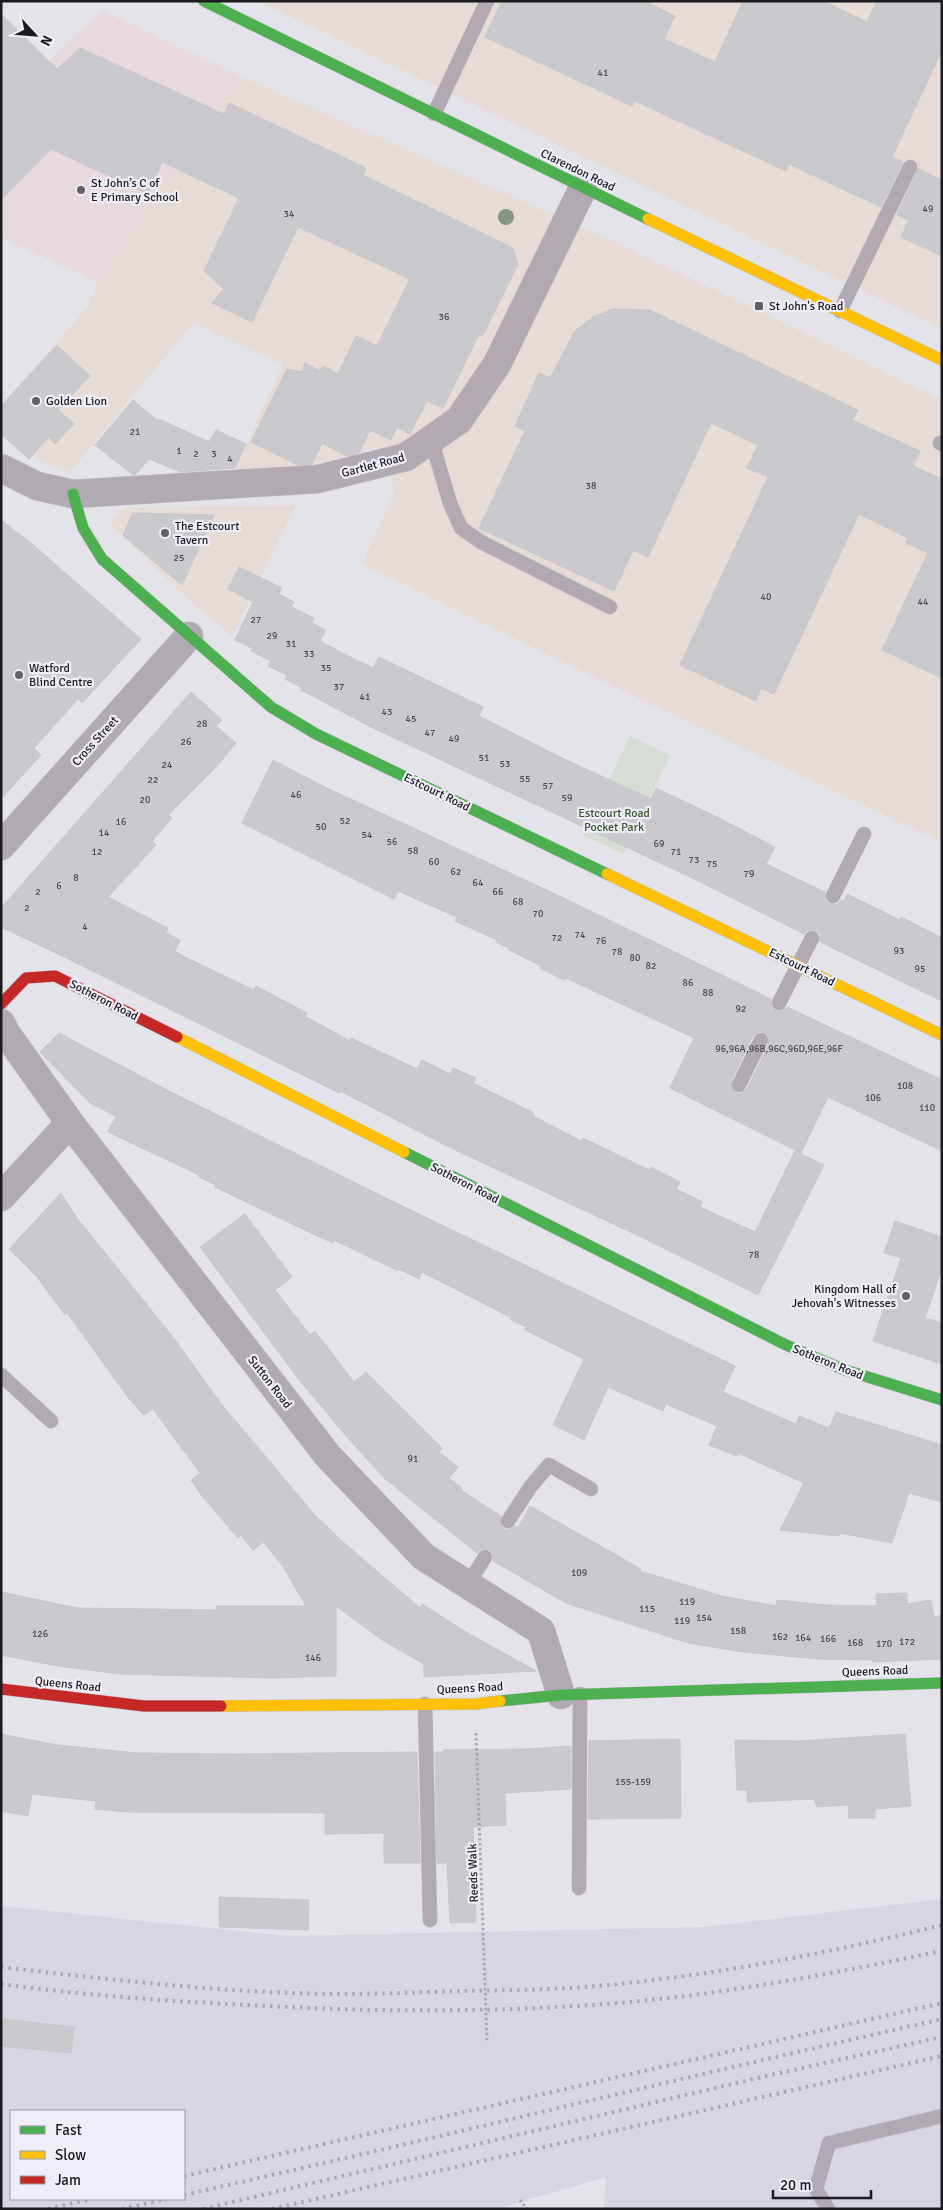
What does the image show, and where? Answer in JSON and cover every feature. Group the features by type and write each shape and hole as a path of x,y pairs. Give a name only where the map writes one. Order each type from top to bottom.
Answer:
{"street":[{"name":"Clarendon Road","path":"204,1 583,188 942,360"},
{"name":"Gartlet Road","path":"74,494 318,479 406,457 459,420 497,364 583,188"},
{"path":"1,468 37,486 74,494"},
{"name":"Estcourt Road","path":"74,494 83,528 102,559 271,707 316,734 942,1035"},
{"name":"Cross Street","path":"1,846 189,636"},
{"name":"Sotheron Road","path":"1,1004 26,978 55,976 786,1345 845,1370 942,1400"},
{"name":"Sutton Road","path":"3,1028 70,1123 328,1456 424,1558 541,1631 570,1694"},
{"path":"1,1197 70,1123"},
{"name":"Queens Road","path":"1,1689 144,1706 475,1704 570,1694 942,1683"}],"lane":[{"path":"434,114 487,1"},
{"path":"840,311 910,167"},
{"path":"432,439 450,503 461,528 482,542 610,607"},
{"path":"833,896 864,834"},
{"path":"779,1003 812,938"},
{"path":"739,1085 761,1040"},
{"path":"1,1375 51,1422"},
{"path":"508,1521 531,1486 549,1465 591,1489"},
{"path":"467,1586 485,1557"},
{"path":"570,1694 579,1888"},
{"path":"425,1704 430,1920"},
{"path":"828,2209 816,2189 830,2143 942,2116"}],"path":[{"name":"Reeds Walk","path":"475,1704 487,2042"},
{"path":"520,2200 527,2209"}],"shaded area":[{"path":"258,1 942,1 942,329"},
{"name":"St John’s C of E Primary School","path":"101,10 242,77 192,143 98,283 1,237 1,109"},
{"path":"242,77 624,246 942,400 942,842 642,700 362,564 395,492 379,447 298,468 235,470 283,364 193,323 70,472 42,461 1,436 1,406 87,308 98,283 192,143"},
{"path":"296,505 232,636 189,600 112,524 112,520 123,508"},
{"path":"942,1899 942,2209 604,2209 606,2177 497,2209 1,2209 1,1906 288,1936 706,1927"}],"green space":[{"name":"Estcourt Road Pocket Park","path":"630,736 670,755 623,854 583,835"}],"building":[{"path":"502,1 644,1 675,16 664,39 715,62 743,1 823,1 867,22 877,1 942,1 942,50 892,157 903,162 881,207 789,164 786,171 635,101 632,106 485,37"},
{"path":"1,14 57,69 80,48 224,114 229,103 366,168 363,175 513,248 518,264 483,335 478,336 443,408 427,401 410,434 397,427 391,440 370,430 359,453 347,456 322,443 312,464 298,465 251,442 287,369 302,372 305,363 320,371 323,366 338,374 356,336 377,346 410,279 298,227 252,322 212,303 224,289 204,271 239,198 162,162 148,194 51,149 1,200"},
{"path":"918,169 942,180 942,256 901,237 909,220 897,215"},
{"path":"613,309 650,310 858,410 852,420 920,451 913,466 942,479 942,678 882,650 928,553 906,543 908,538 859,514 774,694 761,688 756,701 680,665 768,477 747,468 758,445 711,423 648,557 633,550 614,591 479,528 525,431 515,426 539,373 550,378 575,331 593,317"},
{"name":"Golden Lion","path":"57,345 90,376 58,410 74,424 55,444 49,437 29,459 1,434 1,406"},
{"path":"133,400 158,421 159,419 209,442 216,430 246,444 235,468 181,472 149,459 133,475 95,445"},
{"path":"133,513 214,515 182,585 123,535"},
{"path":"1,520 31,543 141,639 82,703 78,699 34,748 41,755 1,799"},
{"path":"239,567 282,588 279,594 294,602 291,607 314,618 312,623 326,630 320,641 344,654 373,668 379,657 483,707 479,716 558,756 651,799 656,788 717,817 775,847 766,864 825,892 825,900 830,904 837,904 841,900 844,901 847,894 900,920 901,917 942,938 942,1001 820,942 820,934 816,930 808,930 804,934 694,879 373,728 301,690 302,688 285,679 287,675 268,666 271,661 251,651 252,648 235,640 253,602 228,589"},
{"path":"191,692 222,720 216,726 236,743 217,766 168,815 172,818 152,841 156,845 108,897 168,928 166,933 180,940 175,951 185,957 254,990 256,986 307,1013 305,1016 350,1041 351,1038 417,1069 422,1060 450,1074 453,1068 476,1078 473,1083 534,1113 533,1116 581,1141 583,1138 649,1170 651,1167 680,1182 676,1189 703,1202 700,1207 755,1232 795,1151 824,1165 758,1295 639,1236 449,1147 340,1091 339,1093 1,927 1,908"},
{"path":"273,760 325,787 566,899 771,999 771,1007 776,1011 783,1011 787,1007 942,1080 942,1151 828,1097 801,1153 670,1088 694,1038 566,978 564,980 540,968 541,966 496,942 497,940 455,921 457,917 398,891 394,899 242,823","holes":["760,1031 768,1035 769,1044 747,1089 740,1094 736,1093 732,1089 731,1081 753,1036"]},
{"path":"59,1033 169,1091 392,1201 735,1366 723,1392 796,1424 799,1416 829,1428 836,1412 942,1445 942,1502 909,1493 892,1543 840,1533 839,1536 780,1530 804,1483 738,1453 737,1456 709,1445 717,1426 666,1404 663,1411 608,1387 584,1440 553,1425 584,1359 525,1330 526,1327 511,1320 512,1318 422,1272 419,1279 334,1240 333,1243 215,1187 216,1185 199,1177 199,1175 108,1132 116,1116 90,1103 40,1052"},
{"path":"61,1193 77,1218 173,1337 222,1405 314,1514 343,1542 420,1608 422,1604 466,1632 536,1671 424,1677 424,1664 382,1640 336,1606 336,1676 271,1678 120,1674 58,1666 1,1655 1,1592 77,1608 216,1610 216,1606 306,1606 282,1565 263,1542 253,1550 241,1535 238,1538 202,1496 191,1480 200,1473 153,1409 144,1415 130,1400 67,1313 65,1315 37,1277 9,1249"},
{"path":"245,1214 292,1277 275,1290 310,1335 315,1331 354,1382 366,1372 442,1448 439,1452 458,1467 449,1478 462,1488 461,1490 501,1516 500,1524 504,1529 508,1530 515,1526 518,1528 530,1506 641,1569 640,1571 722,1596 776,1606 777,1600 827,1605 877,1606 876,1594 907,1593 907,1604 931,1600 934,1617 942,1615 942,1659 873,1662 873,1660 818,1659 743,1652 688,1643 566,1603 493,1561 493,1553 489,1549 481,1549 477,1553 384,1478 300,1381 200,1247"},
{"name":"Kingdom Hall of Jehovah's Witnesses","path":"895,1221 942,1237 942,1268 925,1318 942,1323 942,1364 873,1341 901,1258 884,1253"},
{"path":"1,1734 57,1745 137,1753 417,1752 420,1863 384,1863 384,1833 325,1834 325,1813 127,1812 95,1809 96,1801 32,1794 28,1816 1,1811"},
{"path":"905,1734 911,1806 875,1809 875,1818 849,1818 848,1805 817,1807 814,1799 747,1802 747,1790 737,1790 735,1740 799,1741"},
{"path":"680,1739 681,1818 588,1819 589,1741"},
{"path":"571,1746 571,1789 505,1793 506,1825 473,1827 476,1922 450,1923 447,1863 437,1863 435,1752 443,1752 443,1750 528,1749"},
{"path":"219,1897 309,1900 308,1930 219,1927"},
{"path":"1,2019 74,2027 71,2053 1,2046"}],"railway":[{"path":"1,1967 170,1985 296,1993 370,1994 556,1989 631,1983 721,1971 854,1946 942,1925"},
{"path":"1,1984 185,2002 386,2010 526,2009 618,2003 700,1994 821,1975 942,1951"},
{"path":"185,2176 942,2003"},
{"path":"185,2195 942,2019"},
{"path":"203,2209 762,2077 942,2037"},
{"path":"272,2209 942,2056"},
{"path":"48,2209 87,2200"},
{"path":"122,2209 162,2200"}],"traffic: fast":[{"path":"204,1 648,219"},
{"path":"73,494 83,528 102,559 271,707 316,734 607,874"},
{"path":"404,1152 786,1345 845,1370 942,1400"},
{"path":"500,1701 561,1695 942,1683"}],"traffic: slow":[{"path":"648,219 942,360"},
{"path":"607,874 942,1035"},
{"path":"177,1037 404,1152"},
{"path":"221,1706 475,1704 500,1701"}],"traffic: jam":[{"path":"1,1004 26,978 55,976 177,1037"},
{"path":"1,1689 144,1706 221,1706"}],"place":[{"name":"St John’s C of E Primary School","path":"81,190"},
{"name":"St John's Road","path":"759,306"},
{"name":"Golden Lion","path":"36,401"},
{"name":"The Estcourt Tavern","path":"165,533"},
{"name":"Watford Blind Centre","path":"19,675"},
{"name":"Kingdom Hall of Jehovah's Witnesses","path":"906,1296"}]}
